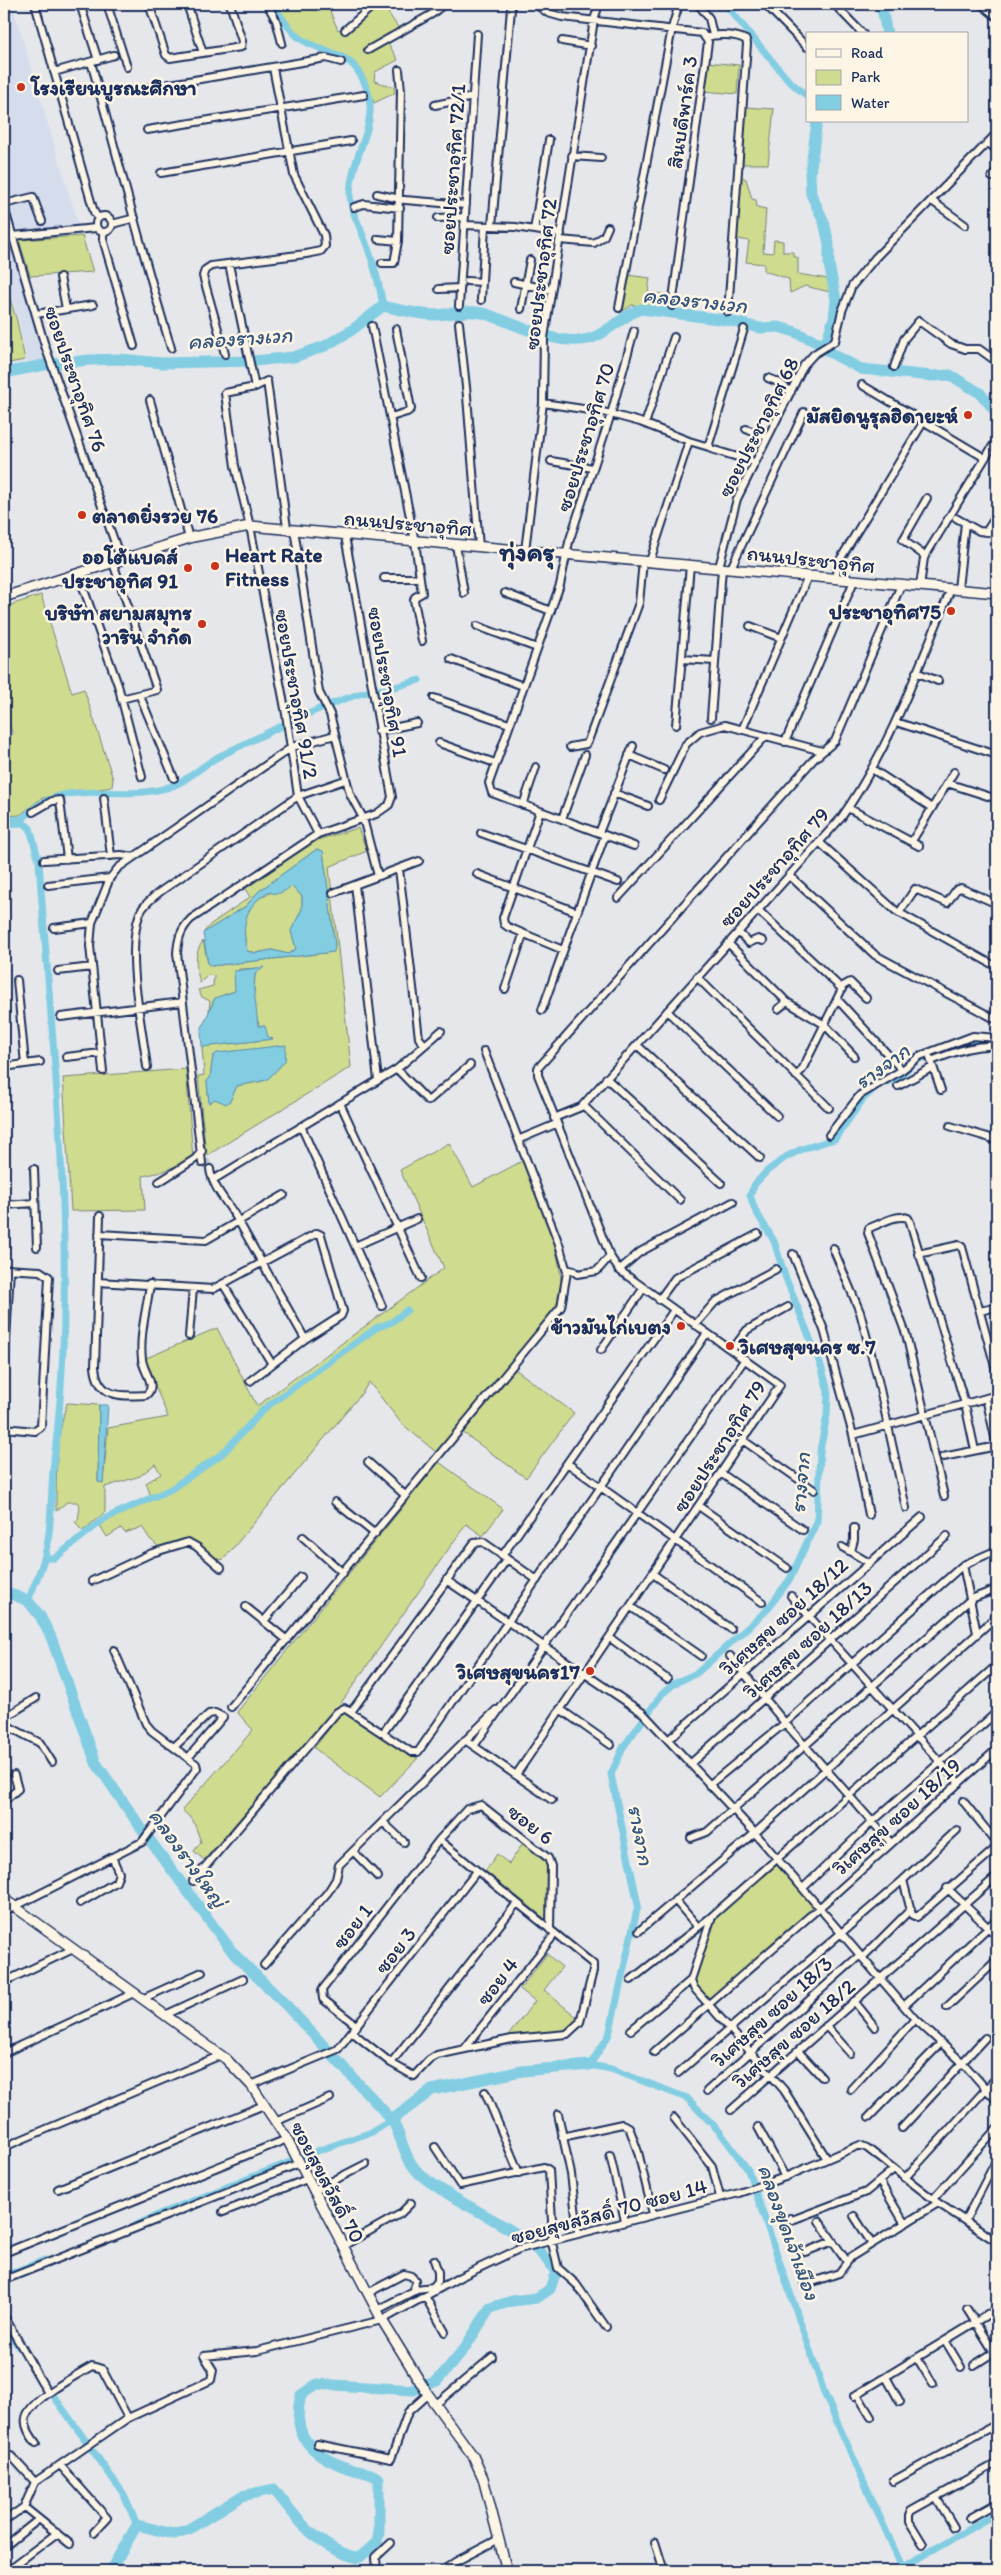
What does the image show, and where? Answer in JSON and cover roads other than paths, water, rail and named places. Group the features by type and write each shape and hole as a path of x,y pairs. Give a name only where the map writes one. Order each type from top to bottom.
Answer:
{"main road":[{"name":"ถนนประชาอุทิศ","path":"4,597 188,538 250,526 997,593"},
{"name":"ซอยสุขสวัสดิ์ 70","path":"4,1899 221,2055 251,2085 295,2153 313,2191 382,2320 435,2405 473,2456 483,2478 507,2571"}],"street":[{"path":"35,4 94,212 98,218 96,228"},
{"path":"80,4 135,218 139,241 171,348"},
{"path":"107,4 127,67"},
{"path":"149,4 166,55 170,58 241,47 242,42 230,4"},
{"path":"187,4 203,53"},
{"path":"268,4 276,20 282,43"},
{"path":"345,30 375,4"},
{"path":"368,50 432,14 444,4"},
{"name":"สินบดีพาร์ค 3","path":"535,4 548,13 562,17 672,28 710,36 672,306"},
{"name":"ซอยประชาอุทิศ 72","path":"525,550 543,403 544,338 594,20 599,4"},
{"path":"619,308 672,28 679,4"},
{"path":"698,4 709,18 710,36 742,37 746,40 747,44 728,312"},
{"path":"765,4 806,45"},
{"path":"834,4 861,32"},
{"path":"981,4 997,18"},
{"path":"481,300 511,8"},
{"name":"ซอยประชาอุทิศ 72/1","path":"459,306 477,34"},
{"path":"562,41 591,46"},
{"path":"54,72 114,56"},
{"path":"134,90 326,58 341,62"},
{"path":"225,354 203,276 205,270 212,266 321,251 325,246 324,234 294,175 273,68"},
{"path":"382,263 394,263 398,241 400,208 399,70"},
{"path":"147,130 364,95"},
{"path":"435,105 473,97"},
{"name":"ซอยประชาอุทิศ 68","path":"724,568 735,506 754,462 804,365 818,352 833,344 852,286 876,257 997,133"},
{"path":"534,230 549,140"},
{"path":"161,173 351,141"},
{"path":"988,142 997,150"},
{"path":"572,156 601,158"},
{"path":"378,194 400,199 466,205"},
{"path":"4,205 33,197 42,222"},
{"path":"932,201 964,225"},
{"path":"354,206 364,204 400,208"},
{"name":"ซอยประชาอุทิศ 76","path":"4,205 45,346 57,376 157,690 140,696"},
{"path":"98,218 108,217 112,224 110,230 103,233"},
{"path":"438,218 465,217"},
{"path":"112,224 135,218"},
{"path":"464,225 534,230 594,243 600,241 608,227"},
{"path":"12,236 96,228 103,233"},
{"path":"103,233 103,239 134,346"},
{"path":"378,239 398,241"},
{"path":"521,310 530,260"},
{"path":"230,264 256,387 267,381 290,529 319,692 326,701 345,780 363,818 378,876"},
{"path":"60,277 66,309"},
{"path":"467,281 482,282"},
{"path":"514,282 551,290"},
{"path":"439,289 460,288"},
{"path":"36,314 93,305"},
{"path":"894,367 904,339 919,320 951,344 965,349 979,348 997,362"},
{"path":"459,323 468,396 479,546"},
{"path":"372,326 415,542 422,594 415,596 414,600 422,641"},
{"path":"391,417 411,409 396,329"},
{"path":"709,447 744,329"},
{"name":"ซอยประชาอุทิศ 70","path":"523,805 492,793 489,783 560,585 567,554 593,468 612,414 634,331"},
{"path":"645,424 674,337"},
{"path":"768,378 778,382 791,392"},
{"path":"862,385 985,458"},
{"name":"ซอยประชาอุทิศ 91/2","path":"256,387 224,393 235,466 250,526 286,714 298,796 318,834"},
{"path":"150,400 188,538"},
{"path":"543,403 567,405 612,414 754,462"},
{"path":"712,718 715,661 724,568 804,412"},
{"path":"835,579 838,563 924,421"},
{"path":"746,429 767,437"},
{"path":"920,586 925,556 997,438"},
{"path":"570,747 583,745 588,741 639,603 646,561 689,441"},
{"path":"550,461 593,468"},
{"path":"925,556 902,540 926,498"},
{"path":"986,532 997,515"},
{"path":"956,518 980,531 997,533"},
{"name":"ซอยประชาอุทิศ 79","path":"555,1121 582,1104 848,808 896,722 916,672 955,589 965,523"},
{"name":"ซอยประชาอุทิศ 91","path":"204,1161 177,953 178,939 183,927 191,919 318,834 363,818 389,805 392,797 378,731 375,695 345,536"},
{"path":"456,545 464,593"},
{"path":"676,724 690,565"},
{"path":"78,573 122,699 142,777"},
{"path":"742,730 808,576"},
{"path":"384,578 420,578"},
{"path":"785,742 854,581"},
{"name":"ซอยประชาอุทิศ 79","path":"516,1774 700,1507 780,1386 619,1270 610,1256 555,1121 538,1075 538,1068 822,751 835,741 901,585"},
{"path":"505,593 551,610"},
{"path":"477,626 537,648"},
{"path":"750,626 781,638"},
{"path":"451,659 523,686"},
{"path":"682,659 715,661"},
{"path":"916,672 938,681"},
{"path":"122,699 140,696 174,778"},
{"path":"434,698 509,724"},
{"path":"896,722 997,755"},
{"path":"378,731 417,723"},
{"path":"659,800 691,737 700,732 725,725 822,751"},
{"path":"103,1071 90,946 92,923 110,878 118,868 292,748 335,735"},
{"path":"618,898 765,737"},
{"path":"440,742 495,763"},
{"path":"542,1010 591,873 614,793 632,746"},
{"path":"562,819 585,755"},
{"path":"629,756 664,770"},
{"path":"536,768 523,805 634,846"},
{"path":"872,768 932,808"},
{"path":"912,842 954,772"},
{"path":"147,1067 133,954 135,931 140,912 148,901 221,847 280,810 298,796 345,780"},
{"path":"947,783 997,799"},
{"path":"614,793 648,806"},
{"path":"104,798 110,856"},
{"path":"33,812 52,801 60,800 67,859"},
{"path":"848,808 918,846"},
{"path":"540,811 512,887 503,918 504,924 523,935 563,950"},
{"path":"480,833 618,882"},
{"path":"819,842 870,890 899,913 997,968"},
{"path":"44,860 110,856 134,857"},
{"path":"333,893 419,861"},
{"path":"399,868 419,1038 425,1045"},
{"path":"477,874 577,912"},
{"path":"789,875 875,955 997,1020"},
{"path":"48,885 110,878"},
{"path":"355,885 378,1080"},
{"path":"899,913 915,889 947,903 956,890 962,888 997,904"},
{"path":"758,910 842,988"},
{"path":"54,928 92,923"},
{"path":"738,932 749,943 758,939 763,941"},
{"path":"505,989 523,935"},
{"path":"728,943 787,1002 825,1025 854,1056"},
{"path":"58,970 92,967"},
{"path":"697,977 829,1108"},
{"path":"17,980 25,1064"},
{"path":"796,1076 802,1070 842,988 850,982 866,998"},
{"path":"836,999 902,1070"},
{"path":"61,1017 182,1002"},
{"path":"778,1009 787,1002"},
{"path":"667,1011 777,1116"},
{"path":"305,1339 260,1262 239,1221 210,1174 267,1147 397,1069 441,1031"},
{"path":"830,1135 860,1095 902,1070 964,1045 977,1036 997,1038"},
{"path":"637,1045 760,1158"},
{"path":"964,1045 997,1045"},
{"path":"231,1707 561,1307 566,1270 559,1244 520,1139 484,1051"},
{"path":"66,1057 101,1053"},
{"path":"898,1086 930,1058"},
{"path":"930,1058 941,1090"},
{"path":"4,1067 40,1062"},
{"path":"397,1069 428,1101 470,1065"},
{"path":"606,1078 721,1183"},
{"path":"340,1103 421,1278"},
{"path":"582,1104 680,1200"},
{"path":"520,1139 555,1121"},
{"path":"301,1126 382,1306"},
{"path":"950,1126 997,1140"},
{"path":"159,1182 195,1159 202,1151"},
{"path":"34,1170 37,1247"},
{"path":"100,1234 199,1241 284,1195"},
{"path":"619,1270 640,1252 733,1202"},
{"path":"4,1205 35,1203"},
{"path":"100,1216 95,1373 108,1394 114,1396 146,1395 150,1392 152,1386 142,1359 150,1284"},
{"path":"944,1496 906,1334 868,1230 895,1218 908,1218 965,1404 974,1446"},
{"path":"355,1246 417,1219"},
{"path":"98,1282 213,1289 313,1233 321,1235 343,1311 341,1316 305,1339 250,1381"},
{"path":"659,1300 676,1278 758,1234"},
{"path":"918,1254 959,1245 962,1247 997,1374"},
{"path":"834,1248 860,1312 889,1426 906,1508"},
{"path":"793,1254 824,1330 853,1435 869,1515"},
{"path":"566,1270 574,1271 577,1274 594,1272 610,1256"},
{"path":"695,1325 714,1302 776,1268"},
{"path":"4,1375 7,1269 40,1271 49,1277 41,1427 35,1431 4,1428"},
{"path":"223,1284 272,1364"},
{"path":"189,1336 193,1288"},
{"path":"600,1350 643,1289"},
{"path":"732,1350 747,1330 788,1307"},
{"path":"980,1311 997,1307"},
{"path":"382,1733 477,1601 567,1463 674,1310"},
{"path":"193,1881 338,1712 344,1708 411,1752 418,1752 707,1333"},
{"path":"474,1746 745,1359"},
{"path":"853,1435 997,1395"},
{"path":"943,1457 997,1446 986,1398"},
{"path":"744,1441 814,1490"},
{"path":"368,1462 406,1496"},
{"path":"567,1463 762,1602"},
{"path":"722,1474 803,1530"},
{"path":"336,1502 375,1534"},
{"path":"700,1507 787,1568"},
{"name":"วิเศษสุข ซอย 18/12","path":"668,1740 868,1562 922,1517"},
{"path":"852,1551 854,1528"},
{"name":"วิเศษสุข ซอย 18/13","path":"690,1764 831,1641 947,1536"},
{"path":"303,1537 343,1573"},
{"path":"92,1581 152,1553 188,1542 197,1546 221,1568"},
{"path":"351,1712 474,1543 483,1542 537,1580"},
{"path":"842,1547 852,1551 868,1562"},
{"path":"709,1785 785,1723 963,1564 997,1550"},
{"path":"963,1564 977,1634"},
{"path":"653,1574 731,1629"},
{"path":"264,1622 301,1577"},
{"path":"446,1580 584,1675 640,1710 755,1833 861,1956 879,1980 915,2019 962,2062 997,2101"},
{"path":"691,1838 708,1832 971,1599 997,1589"},
{"path":"791,1596 850,1664 959,1783"},
{"path":"246,1606 287,1640"},
{"path":"631,1607 701,1656"},
{"path":"639,1931 755,1833 997,1616"},
{"path":"610,1638 667,1679"},
{"path":"4,1912 142,1842 150,1834 197,1768 196,1764 146,1724 114,1650"},
{"path":"730,1656 785,1723 850,1794 891,1843"},
{"path":"631,1980 712,1916 997,1665"},
{"path":"4,1718 36,1698"},
{"path":"264,1965 328,1892 336,1878 339,1866 508,1698"},
{"path":"560,1709 610,1745"},
{"path":"803,1888 872,1822 997,1712"},
{"path":"174,1747 209,1714 215,1713 223,1717 188,1758"},
{"path":"4,1724 40,1743 52,1762"},
{"path":"466,1740 552,1800"},
{"name":"วิเศษสุข ซอย 18/19","path":"654,2052 820,1908 997,1749"},
{"path":"4,1800 17,1792 19,1786 14,1775"},
{"path":"963,1801 997,1842"},
{"name":"ซอย 6","path":"439,1840 467,1809 481,1805 548,1858 551,1866 552,1932"},
{"path":"383,1822 404,1842"},
{"path":"678,2073 840,1932 903,1880 957,1830"},
{"path":"352,2032 391,2063 414,2076 432,2057 512,2038 567,2034 580,2022 594,1968 439,1840"},
{"name":"ซอย 1","path":"357,2026 323,1999 322,1990 439,1840"},
{"path":"903,1880 912,1916 917,1917 947,1888 997,1847"},
{"path":"353,1851 378,1877"},
{"path":"80,1903 116,1882 119,1873 112,1857"},
{"name":"ซอย 3","path":"251,2085 338,2049 477,1871"},
{"name":"วิเศษสุข ซอย 18/2","path":"731,2110 997,1876"},
{"path":"947,1888 997,1936"},
{"path":"675,1900 698,1927"},
{"path":"391,2063 517,1903"},
{"name":"วิเศษสุข ซอย 18/3","path":"707,2091 911,1910"},
{"path":"631,2030 691,1980 712,1916"},
{"path":"904,2006 997,1919"},
{"name":"ซอย 4","path":"465,2048 552,1932"},
{"path":"4,1982 73,1949"},
{"path":"947,2007 997,1960"},
{"path":"142,1999 202,1972"},
{"path":"164,2015 242,1979"},
{"path":"691,1980 694,1988 730,2027 793,2102 827,2159"},
{"path":"4,2053 134,1993"},
{"path":"854,2002 875,2027"},
{"path":"851,2089 915,2019"},
{"path":"826,2026 850,2053"},
{"path":"902,2128 985,2038"},
{"path":"869,2117 941,2043"},
{"path":"798,2050 822,2077"},
{"path":"4,2147 221,2055"},
{"path":"904,2178 997,2077"},
{"path":"485,2092 519,2173"},
{"path":"275,2122 330,2098"},
{"path":"58,2189 264,2105"},
{"path":"558,2114 562,2137 568,2155 578,2232"},
{"path":"674,2118 712,2166 720,2197"},
{"path":"562,2137 622,2124 629,2127 638,2152 653,2214"},
{"path":"758,2127 785,2177"},
{"path":"804,2285 839,2273 843,2270 846,2260 905,2224 935,2201 997,2128"},
{"path":"4,2253 287,2140"},
{"name":"ซอยสุขสวัสดิ์ 70 ซอย 14","path":"128,2418 211,2380 213,2370 204,2356 257,2351 382,2320 434,2289 538,2242 739,2193 785,2177 860,2145 868,2148 894,2169"},
{"path":"435,2147 460,2185 544,2167 548,2170 552,2239 558,2268 576,2284 606,2327"},
{"path":"610,2155 625,2221"},
{"path":"965,2221 997,2160"},
{"path":"4,2280 299,2162"},
{"path":"313,2191 366,2164"},
{"path":"790,2218 792,2220 866,2192 894,2169 935,2201 995,2241 997,2232"},
{"path":"223,2212 308,2179"},
{"path":"880,2182 905,2224"},
{"path":"343,2246 400,2214 411,2203"},
{"path":"854,2216 872,2244"},
{"path":"818,2221 846,2260"},
{"path":"806,2252 834,2241"},
{"path":"377,2310 416,2289 434,2289 438,2281 438,2272 434,2260"},
{"path":"368,2293 408,2274 415,2280 416,2289"},
{"path":"425,2296 445,2332"},
{"path":"967,2309 996,2353 974,2365"},
{"path":"871,2417 855,2395 946,2342 997,2309"},
{"path":"4,2316 6,2324 48,2393"},
{"path":"946,2342 961,2367"},
{"path":"435,2405 492,2357"},
{"path":"917,2358 933,2384"},
{"path":"4,2521 24,2506 35,2482 128,2418 102,2369 98,2366 92,2366 48,2393 28,2412 25,2420 28,2430 36,2443"},
{"path":"886,2377 900,2402"},
{"path":"317,2444 391,2459 408,2412 428,2394"},
{"path":"893,2481 997,2424"},
{"path":"4,2458 10,2456 14,2459 35,2482"},
{"path":"923,2544 909,2521 909,2515 936,2497 997,2464"},
{"path":"60,2465 107,2518 94,2532"},
{"path":"936,2497 954,2527"},
{"path":"970,2518 997,2503"},
{"path":"24,2506 70,2544"},
{"path":"4,2547 40,2519"},
{"path":"7,2571 57,2533"},
{"path":"442,2571 499,2539"},
{"path":"655,2542 664,2571"},
{"path":"377,2571 376,2557 391,2543"}],"water":[{"path":"317,849 323,851 335,945 334,952 211,966 208,964 203,933 246,906 259,891","holes":["291,886 302,896 302,909 291,931 296,949 288,954 272,950 256,953 247,951 245,925 254,903 268,892 280,893"]},
{"path":"264,967 255,974 254,989 258,1026 265,1026 268,1037 273,1039 202,1047 201,1030 215,998 235,991 234,971"},
{"path":"286,1045 285,1061 267,1080 237,1086 230,1101 226,1104 215,1099 209,1103 207,1081 210,1078 213,1056 217,1053"},
{"path":"99,1405 108,1405 103,1483 98,1482"}],"waterway":[{"path":"272,4 294,34 312,45 343,57 355,67 365,84 370,100 370,115 352,176 350,199 372,260 383,306"},
{"path":"725,4 788,80 806,95"},
{"path":"881,4 887,32"},
{"path":"817,122 810,174 811,194 824,222 829,244 829,264 836,300 834,318 827,340 823,345"},
{"name":"คลองรางเวก","path":"4,373 44,365 89,360 120,359 162,363 254,361 294,357 325,346 352,330 383,306 430,315 482,313 563,340 594,337 641,309 726,320 760,328 779,327 823,345 829,352 861,369 932,376 950,375 980,393 997,413"},
{"path":"28,1601 43,1562 50,1525 61,1386 64,1236 56,1087 39,862 30,828 21,821 37,806 71,793 147,792 173,786 218,757 321,708 360,694 419,680"},
{"path":"4,822 21,821"},
{"name":"รางจาก","path":"923,1058 970,1040 997,1043"},
{"name":"รางจาก","path":"884,1083 901,1076 912,1064"},
{"name":"รางจาก","path":"875,1088 863,1099 835,1139 802,1149 786,1157 767,1171 755,1184 750,1195 755,1210 774,1241 785,1276 821,1366 828,1391 827,1415 820,1451 817,1521 790,1579 766,1611 697,1673 675,1683 662,1694 624,1746 611,1774 638,1905 609,2035 590,2065 611,2069 687,2098 720,2132 748,2170 825,2395 904,2571"},
{"path":"44,1558 55,1558 104,1519 171,1489 222,1454 265,1408 376,1328 392,1322 407,1310"},
{"name":"คลองรางใหญ่","path":"4,1591 28,1601 40,1616 51,1637 96,1763 146,1835 234,1954 287,2006 392,2120 407,2157 422,2176 527,2242 543,2255 556,2271 550,2289 537,2298 512,2301 490,2308 464,2349 437,2381 414,2390 317,2384 301,2395 298,2410 299,2422 302,2433 315,2451 337,2464 379,2479 379,2531 377,2542 359,2558 345,2554 321,2541 310,2532 274,2489 242,2496 189,2529 173,2534 137,2525 110,2571"},
{"name":"คลองขุดเจ้าเมือง","path":"392,2120 432,2090 522,2071 590,2065"},
{"path":"137,2225 162,2213 320,2150 372,2132 392,2120"},
{"path":"4,2276 45,2260"},
{"path":"5,2323 18,2346"},
{"path":"48,2388 123,2493 137,2525"},
{"path":"903,2567 997,2513"}],"tunnel":[{"path":"206,1160 210,1169"}],"place":[{"name":"โรงเรียนบูรณะศึกษา","path":"21,87"},
{"name":"มัสยิดนูรุลฮิดายะห์","path":"968,415"},
{"name":"ตลาดยิ่งรวย 76","path":"82,515"},
{"name":"Heart Rate Fitness","path":"215,566"},
{"name":"ออโต้แบคส์ ประชาอุทิศ 91","path":"188,568"},
{"name":"ประชาอุทิศ75","path":"951,611"},
{"name":"บริษัท สยามสมุทร วาริน จำกัด","path":"202,624"},
{"name":"ข้าวมันไก่เบตง","path":"681,1326"},
{"name":"วิเศษสุขนคร ซ.7","path":"730,1346"},
{"name":"วิเศษสุขนคร17","path":"590,1671"}],"district":[{"name":"ทุ่งครุ","path":"527,552"}]}
